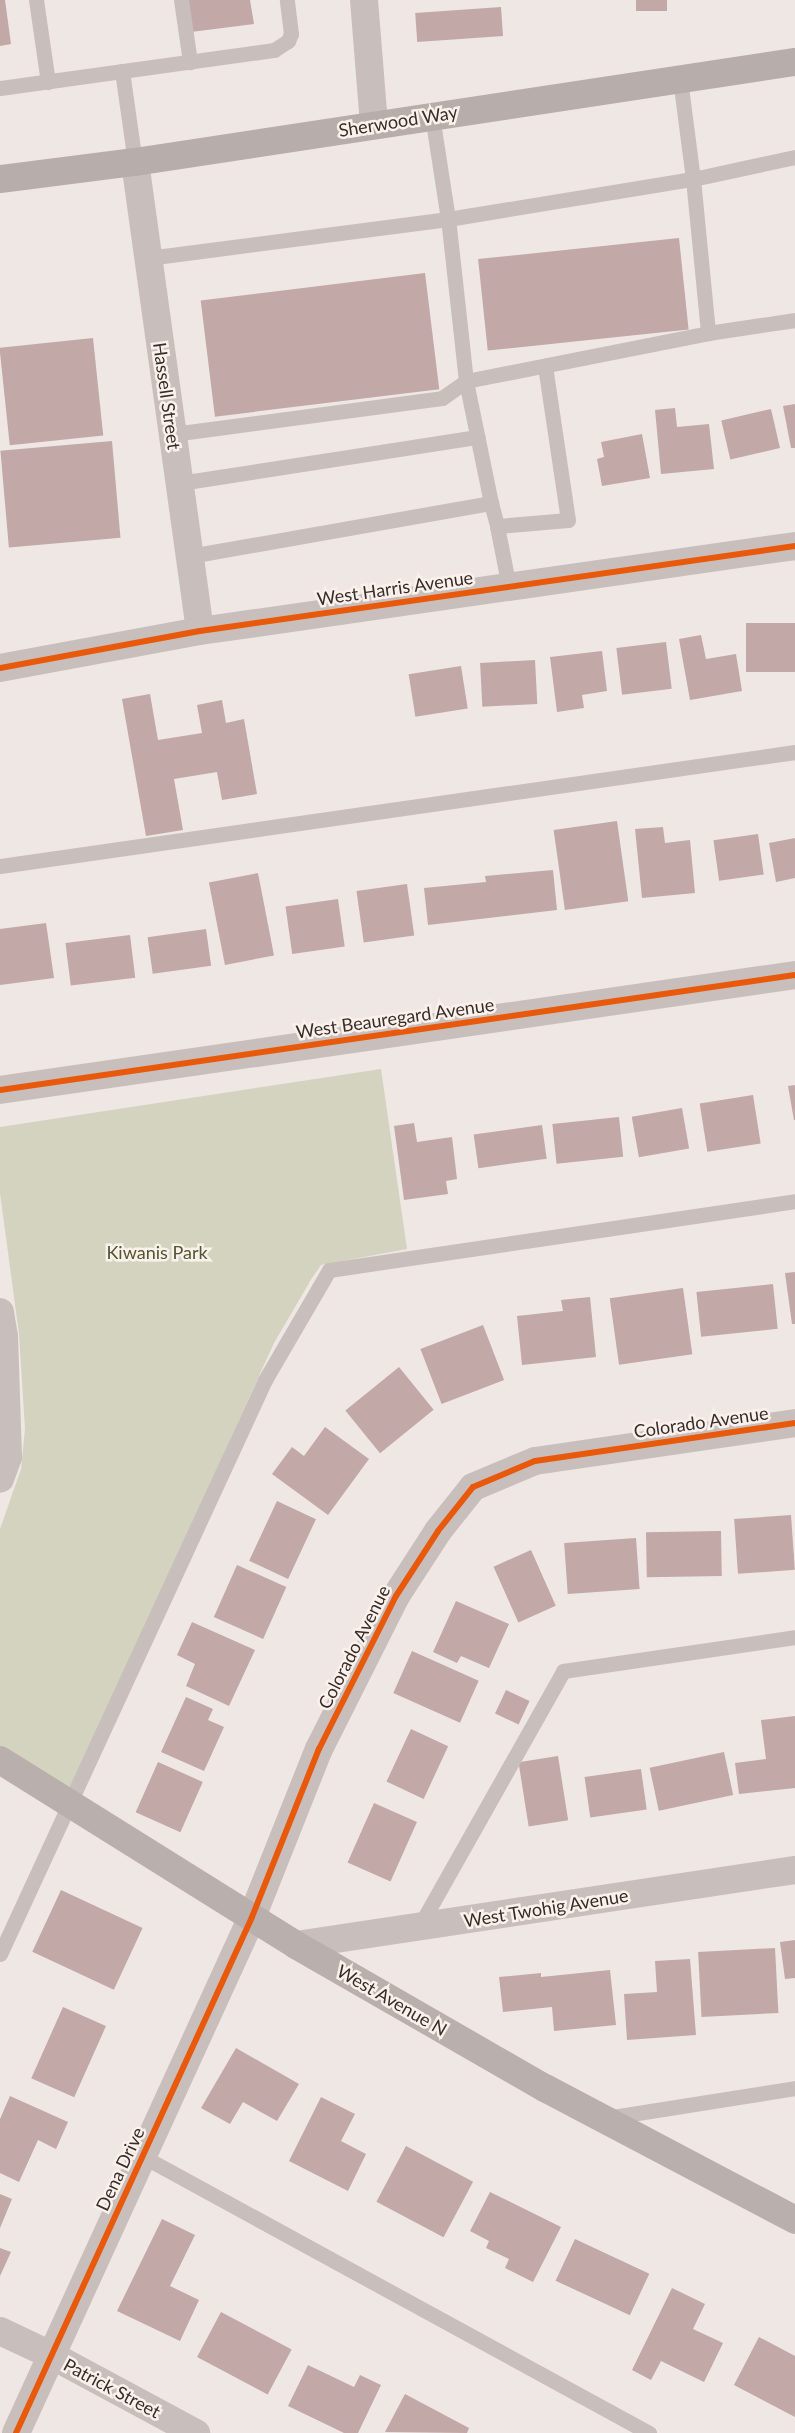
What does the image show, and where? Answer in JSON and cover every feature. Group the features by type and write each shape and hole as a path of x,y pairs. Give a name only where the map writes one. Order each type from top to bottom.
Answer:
{"main road":[{"name":"Sherwood Way","path":"0,180 135,162 374,124 795,62"},
{"name":"West Avenue N","path":"0,1760 296,1945 545,2088 795,2220"}],"street":[{"path":"364,0 374,124"},
{"name":"Hassell Street","path":"135,162 200,631"},
{"name":"West Harris Avenue","path":"0,668 200,631 795,546"},
{"name":"West Beauregard Avenue","path":"0,1090 795,975"},
{"path":"0,1319 8,1457 0,1479"},
{"name":"Colorado Avenue","path":"252,1917 319,1749 396,1596 438,1532 473,1487 535,1461 795,1423"},
{"name":"West Twohig Avenue","path":"296,1945 795,1870"},
{"name":"Dena Drive","path":"16,2433 252,1917"},
{"name":"Patrick Street","path":"0,2332 51,2355 196,2433"}],"lane":[{"path":"36,0 48,82"},
{"path":"181,0 190,62"},
{"path":"0,88 274,50 281,47 291,34 287,0"},
{"path":"122,71 135,162"},
{"path":"680,78 693,178 708,333"},
{"path":"432,116 448,219 466,381 509,587"},
{"path":"148,258 448,219 693,178 795,157"},
{"path":"173,434 442,398 466,381 708,333 795,320"},
{"path":"497,526 568,520 545,366"},
{"path":"180,483 478,436"},
{"path":"190,556 491,503"},
{"path":"0,866 795,752"},
{"path":"0,1954 265,1380 329,1270 795,1201"},
{"path":"419,1927 563,1670 795,1636"},
{"path":"602,2119 795,2088"},
{"path":"142,2156 649,2433"}],"green space":[{"name":"Kiwanis Park","path":"381,1069 407,1249 321,1265 312,1278 274,1343 68,1796 0,1746 0,1529 21,1469 25,1429 19,1334 0,1193 0,1127"}],"building":[{"path":"0,0 5,0 11,44 0,46"},
{"path":"187,0 250,0 254,24 191,32"},
{"path":"636,0 667,0 667,11 636,11"},
{"path":"501,7 503,36 417,42 415,13"},
{"path":"679,238 689,329 488,351 478,259"},
{"path":"425,273 439,389 215,417 201,301"},
{"path":"93,338 103,435 10,445 0,348"},
{"path":"795,404 795,448 791,448 783,406"},
{"path":"675,408 677,427 709,424 714,469 661,474 655,410"},
{"path":"771,409 780,448 730,459 721,420"},
{"path":"642,434 650,478 602,486 597,459 604,457 601,442"},
{"path":"112,441 120,538 9,547 0,451"},
{"path":"746,623 795,623 795,672 746,672"},
{"path":"701,635 706,659 736,654 742,691 690,700 679,639"},
{"path":"666,642 672,689 622,695 616,648"},
{"path":"602,651 607,691 582,695 584,708 557,712 550,657"},
{"path":"535,660 537,704 482,707 480,663"},
{"path":"461,666 468,708 415,717 409,674"},
{"path":"150,694 158,740 202,733 197,705 222,700 226,723 244,719 257,794 222,800 217,772 174,779 183,830 146,836 122,699"},
{"path":"617,821 628,901 565,910 554,830"},
{"path":"663,827 665,843 690,840 695,893 642,898 635,829"},
{"path":"758,834 764,875 719,881 713,840"},
{"path":"795,838 795,878 776,882 769,843"},
{"path":"553,870 557,910 428,925 424,888 486,882 485,876"},
{"path":"258,873 274,955 225,965 209,883"},
{"path":"407,884 414,935 364,943 356,891"},
{"path":"338,899 345,947 292,954 286,906"},
{"path":"46,923 54,978 0,985 0,929"},
{"path":"206,929 211,966 153,974 148,937"},
{"path":"130,935 135,978 71,986 65,943"},
{"path":"795,1085 795,1120 794,1120 788,1086"},
{"path":"753,1095 761,1143 707,1152 700,1103"},
{"path":"682,1108 689,1148 639,1157 632,1117"},
{"path":"619,1117 623,1157 557,1164 552,1124"},
{"path":"414,1123 417,1142 452,1137 457,1179 446,1181 448,1194 404,1200 394,1126"},
{"path":"542,1125 547,1159 478,1168 474,1135"},
{"path":"795,1272 795,1324 792,1324 785,1273"},
{"path":"773,1284 778,1329 701,1337 696,1292"},
{"path":"683,1288 692,1354 619,1365 610,1298"},
{"path":"590,1297 596,1357 522,1365 517,1316 563,1311 561,1300"},
{"path":"483,1325 504,1380 442,1404 420,1349"},
{"path":"399,1367 434,1410 380,1453 345,1410"},
{"path":"325,1427 369,1459 328,1515 272,1474 292,1447 304,1456"},
{"path":"277,1501 316,1519 288,1579 249,1561"},
{"path":"791,1515 795,1570 738,1574 734,1519"},
{"path":"721,1531 722,1576 647,1577 646,1532"},
{"path":"636,1538 640,1589 568,1594 564,1543"},
{"path":"531,1550 556,1606 518,1622 494,1567"},
{"path":"237,1565 286,1587 263,1639 214,1617"},
{"path":"456,1601 509,1624 489,1668 461,1656 457,1663 433,1652"},
{"path":"192,1622 255,1650 229,1706 186,1686 195,1664 177,1655"},
{"path":"412,1651 479,1681 460,1723 393,1693"},
{"path":"506,1690 530,1701 519,1725 495,1714"},
{"path":"186,1697 213,1709 208,1720 224,1727 204,1771 161,1752"},
{"path":"795,1716 795,1788 739,1794 735,1763 766,1759 761,1720"},
{"path":"411,1729 448,1746 424,1799 386,1782"},
{"path":"724,1752 733,1795 659,1811 650,1768"},
{"path":"558,1756 568,1820 529,1826 518,1762"},
{"path":"158,1762 203,1782 180,1832 136,1812"},
{"path":"641,1769 647,1810 590,1818 585,1777"},
{"path":"374,1803 417,1822 390,1881 348,1862"},
{"path":"61,1890 143,1928 114,1990 32,1952"},
{"path":"795,1940 795,1978 785,1979 780,1942"},
{"path":"775,1948 778,2013 702,2017 698,1952"},
{"path":"690,1959 696,2035 627,2040 624,1994 657,1992 655,1961"},
{"path":"610,1970 616,2025 554,2031 552,2007 503,2012 499,1977 541,1973 541,1977"},
{"path":"63,2007 106,2026 74,2097 31,2078"},
{"path":"236,2048 299,2084 277,2121 243,2102 230,2124 201,2108"},
{"path":"10,2096 68,2122 56,2149 38,2140 19,2182 0,2173 0,2119"},
{"path":"321,2097 355,2114 341,2141 366,2154 348,2191 289,2161"},
{"path":"406,2146 473,2182 444,2237 376,2202"},
{"path":"490,2192 561,2227 533,2282 505,2268 509,2259 486,2248 489,2241 470,2231"},
{"path":"0,2194 12,2199 0,2228"},
{"path":"162,2219 195,2235 170,2286 199,2300 180,2341 117,2311"},
{"path":"575,2239 649,2274 630,2315 556,2281"},
{"path":"0,2248 11,2252 0,2276"},
{"path":"672,2288 705,2304 693,2329 723,2343 704,2382 661,2361 651,2380 632,2370"},
{"path":"221,2312 292,2350 268,2395 197,2357"},
{"path":"759,2337 795,2356 795,2417 734,2385"},
{"path":"308,2365 354,2387 360,2375 381,2385 358,2433 344,2433 288,2406"},
{"path":"405,2394 469,2428 467,2433 385,2432"}],"cycle path":[{"path":"0,668 200,631 795,546"},
{"path":"0,1090 795,975"},
{"path":"16,2433 252,1917 319,1749 396,1596 438,1531 473,1487 535,1461 795,1423"}]}
